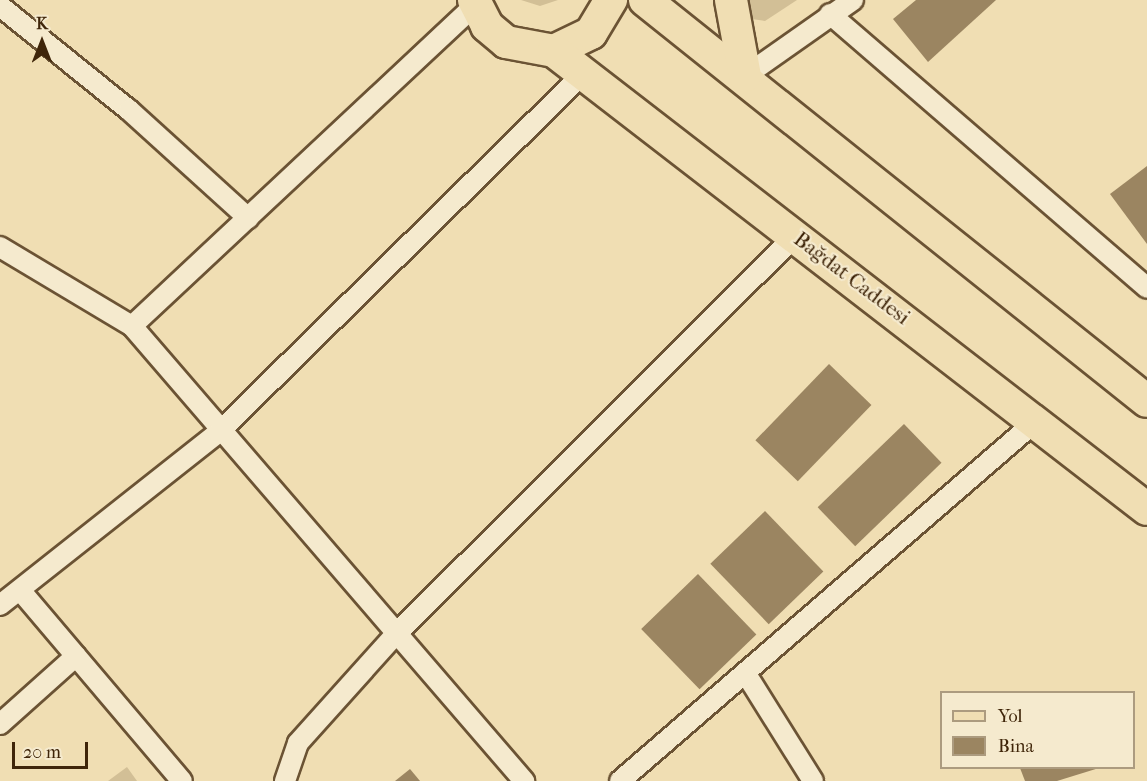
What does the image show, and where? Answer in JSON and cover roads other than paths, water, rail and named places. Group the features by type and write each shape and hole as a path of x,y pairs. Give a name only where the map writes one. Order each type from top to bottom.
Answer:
{"main road":[{"path":"475,2 506,42 529,50 554,51 591,33 611,0"},
{"path":"645,0 745,76 1147,400"},
{"path":"731,0 745,76"},
{"name":"Bağdat Caddesi","path":"554,51 586,71 1036,420 1147,509"}],"street":[{"path":"745,76 853,0"},
{"path":"132,326 475,2"},
{"path":"0,6 129,110 248,218"},
{"path":"830,14 1147,288"},
{"path":"0,605 218,432 586,71"},
{"path":"285,781 298,743 394,636 796,235"},
{"path":"0,247 132,326 218,432 394,636 524,781"},
{"path":"620,781 1036,420"},
{"path":"20,590 182,781"},
{"path":"0,724 76,656"},
{"path":"746,674 813,781"}]}
